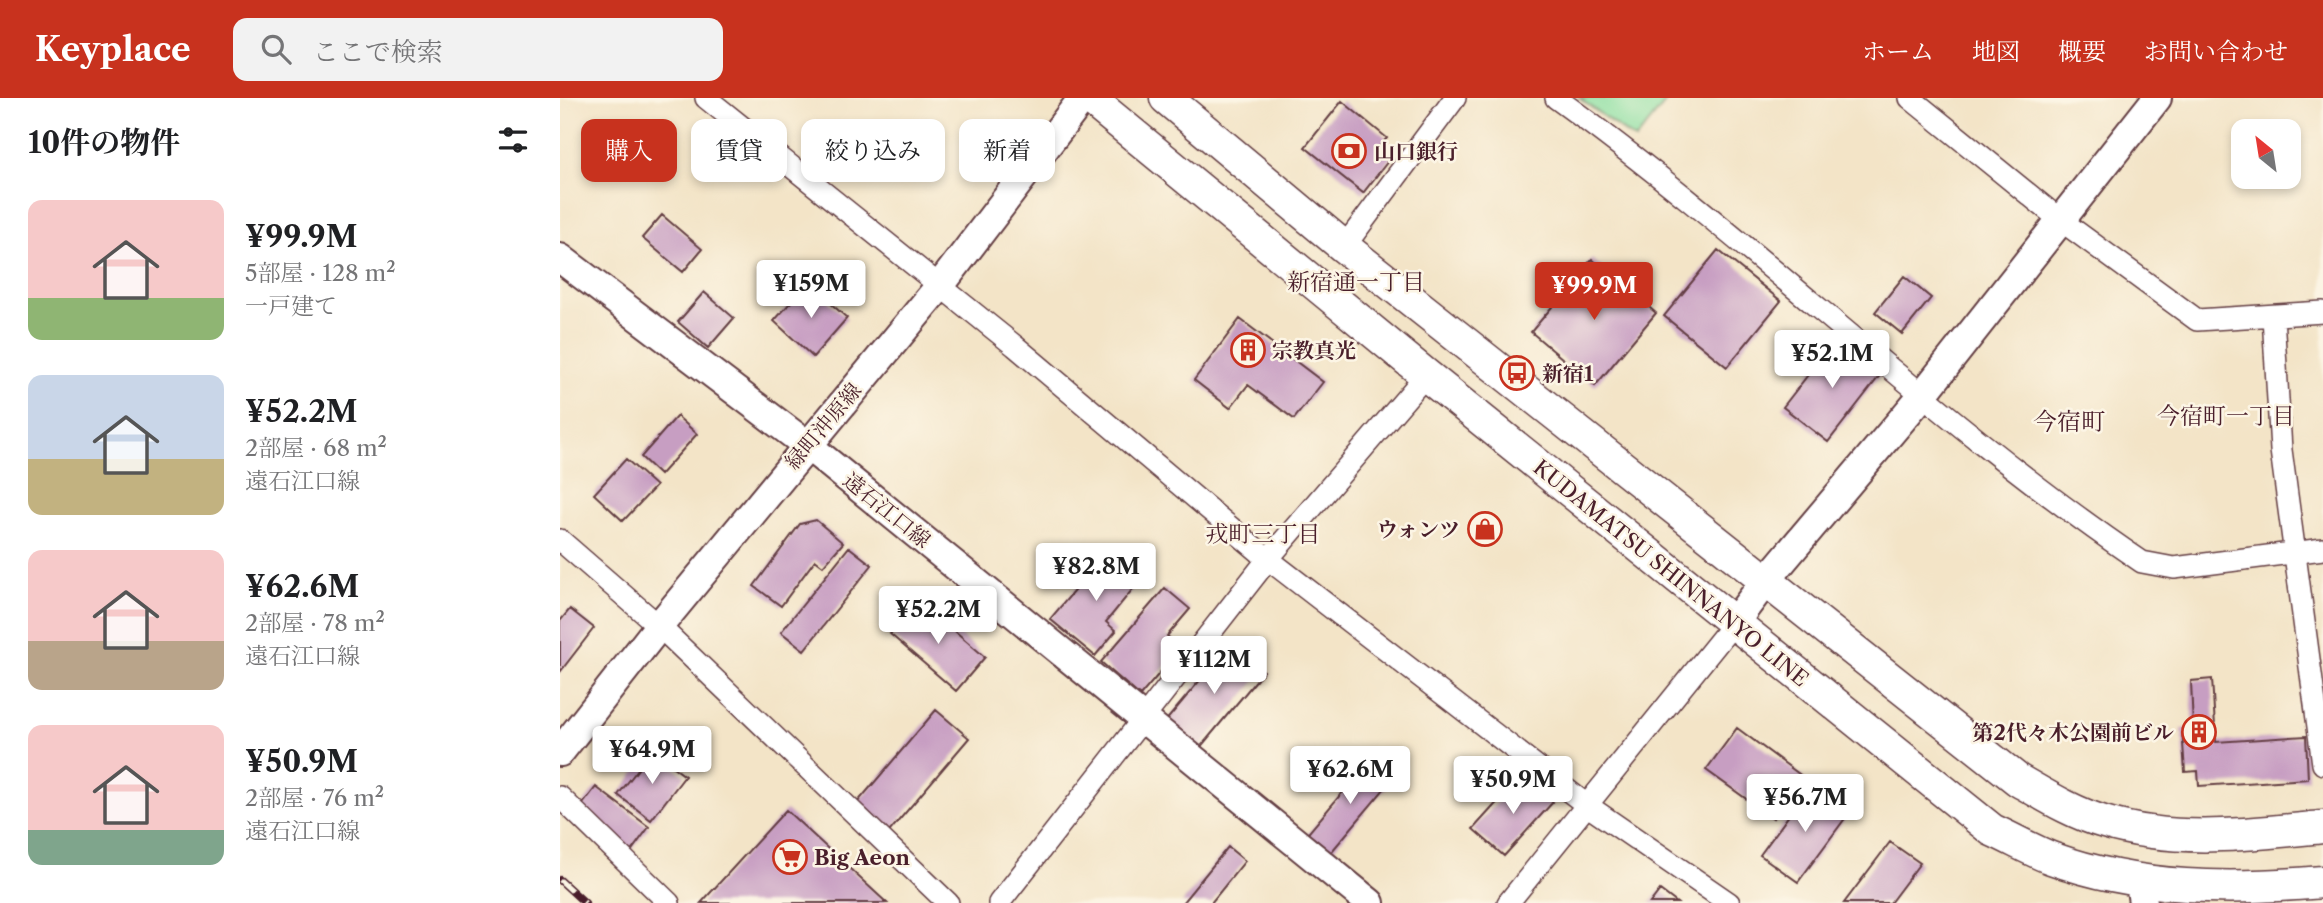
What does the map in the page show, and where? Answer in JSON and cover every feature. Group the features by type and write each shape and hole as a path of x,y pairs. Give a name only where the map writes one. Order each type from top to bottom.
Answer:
{"main road":[{"name":"KUDAMATSU SHINNANYO LINE","path":"1089,98 1426,376 1992,830 2049,857 2096,872 2141,892 2179,887 2219,888 2323,882"},
{"path":"1166,98 1343,247 1764,583 2018,780 2068,808 2106,823 2222,837 2323,827"}],"street":[{"path":"706,98 1015,346 1268,559 1588,806 1730,903"},
{"name":"緑町沖原線","path":"560,752 659,626 939,287 1083,98"},
{"path":"1343,247 1455,98"},
{"path":"1556,98 1629,151 1921,397 2142,562 2174,568 2323,549"},
{"path":"1910,98 2059,219 2197,320 2323,312"},
{"path":"1507,903 1588,806 1764,583 1921,397 2157,98"},
{"name":"遠石江口線","path":"560,258 807,445 1370,903"},
{"path":"2273,316 2281,450 2323,764"},
{"path":"999,903 1268,559 1426,376"},
{"path":"560,540 659,626 948,903"},
{"path":"560,797 669,903"}],"green space":[{"path":"1579,98 1669,98 1635,140"}],"building":[{"name":"山口銀行","path":"1342,101 1387,138 1380,146 1392,156 1363,193 1305,147"},
{"path":"662,215 702,249 683,272 642,238"},
{"path":"1718,250 1781,301 1727,367 1664,316"},
{"path":"1592,259 1656,313 1595,386 1531,332"},
{"path":"1904,276 1931,298 1902,334 1875,312"},
{"path":"808,283 847,318 813,357 774,321"},
{"path":"704,292 734,318 708,348 678,322"},
{"name":"宗教真光","path":"1240,319 1323,382 1294,419 1248,385 1230,408 1194,380"},
{"path":"1836,339 1881,374 1828,442 1783,407"},
{"path":"677,416 697,434 660,475 641,457"},
{"path":"626,459 656,486 623,521 594,494"},
{"path":"816,520 843,543 823,566 815,560 781,606 754,586 800,524"},
{"path":"849,547 872,565 804,650 781,632"},
{"path":"1108,551 1141,579 1106,622 1116,631 1095,656 1050,619"},
{"path":"1165,588 1190,609 1167,636 1181,648 1140,696 1101,662"},
{"path":"919,600 985,657 956,691 890,634"},
{"path":"570,609 594,628 560,672 560,621"},
{"path":"1231,643 1264,671 1198,750 1165,722"},
{"name":"第2代々木公園前ビル","path":"2212,679 2216,742 2306,736 2308,779 2199,786 2198,771 2185,772 2182,729 2193,728 2191,681"},
{"path":"936,710 969,738 878,845 845,817"},
{"path":"1737,728 1803,777 1773,818 1706,770"},
{"path":"652,751 685,776 651,820 618,795"},
{"path":"1373,756 1396,775 1327,857 1304,838"},
{"path":"1522,775 1553,802 1504,856 1473,829"},
{"path":"1811,785 1849,813 1798,882 1760,855"},
{"path":"596,787 649,827 624,861 570,821"},
{"name":"Big Aeon","path":"786,810 887,903 701,903"},
{"path":"1890,842 1920,863 1890,903 1844,903"},
{"path":"1228,847 1245,861 1211,903 1182,903"},
{"path":"1660,890 1677,903 1650,903"}],"railway":[{"path":"560,880 585,903"}],"place":[{"name":"山口銀行","path":"1349,151"},
{"name":"宗教真光","path":"1248,350"},
{"name":"新宿1","path":"1517,373"},
{"name":"ウォンツ","path":"1485,529"},
{"name":"第2代々木公園前ビル","path":"2199,732"},
{"name":"Big Aeon","path":"790,857"}],"district":[{"name":"新宿通一丁目","path":"1356,282"},
{"name":"今宿町一丁目","path":"2226,416"},
{"name":"今宿町","path":"2069,421"},
{"name":"戎町三丁目","path":"1263,534"}]}
